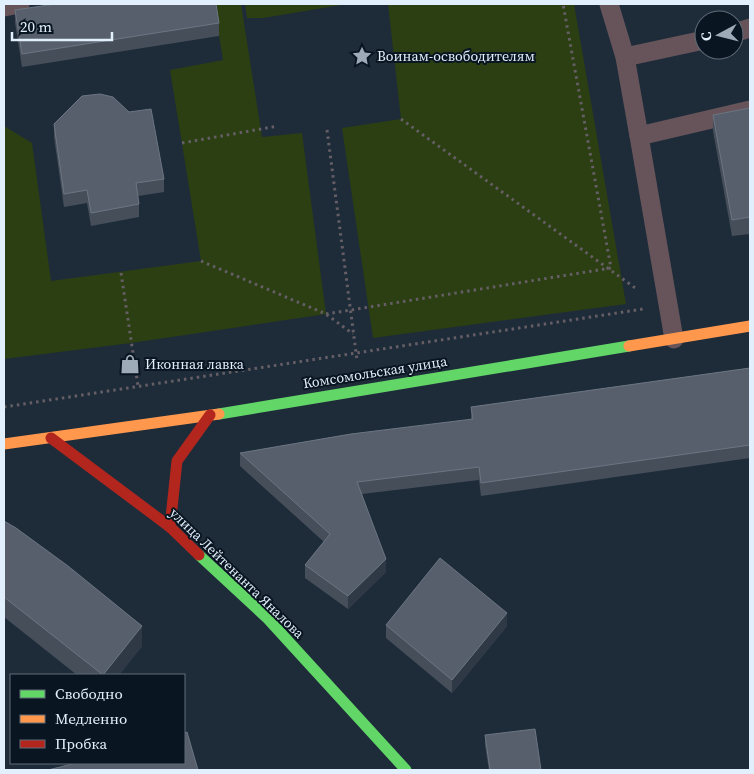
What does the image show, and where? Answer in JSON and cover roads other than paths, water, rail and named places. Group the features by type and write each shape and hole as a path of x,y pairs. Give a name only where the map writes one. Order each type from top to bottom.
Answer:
{"main road":[{"name":"Комсомольская улица","path":"4,444 210,415 750,326"},
{"path":"170,527 177,461 210,415"},
{"name":"улица Лейтенанта Яналова","path":"51,438 170,527 268,619 406,770"}],"lane":[{"path":"4,6 20,4"},
{"path":"609,4 625,57 639,136 664,306 674,339"},
{"path":"625,57 694,42"},
{"path":"639,136 750,110"}],"place":[{"name":"Воинам-освободителям","path":"362,56"},
{"name":"Иконная лавка","path":"130,364"}]}
